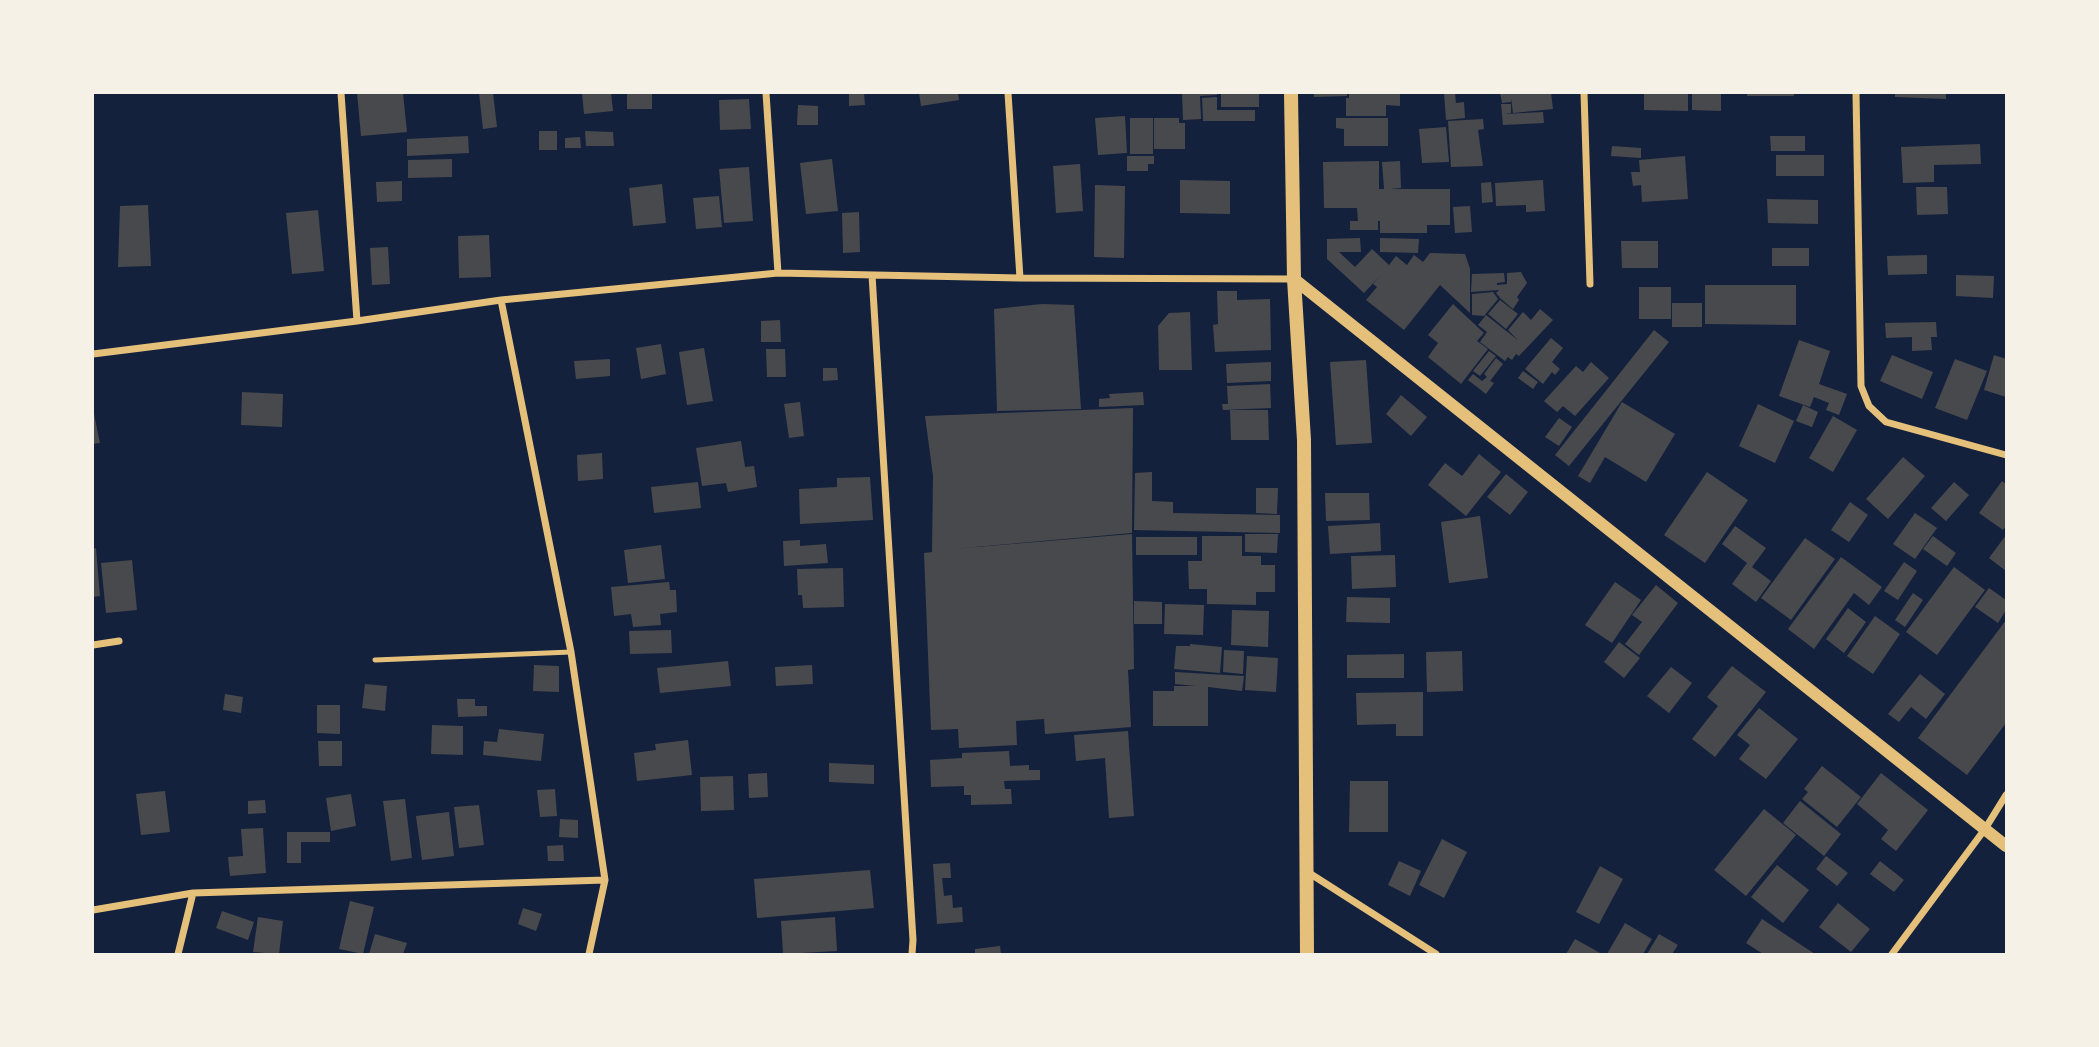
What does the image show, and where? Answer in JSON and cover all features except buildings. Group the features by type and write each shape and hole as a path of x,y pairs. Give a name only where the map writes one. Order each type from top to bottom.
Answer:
{"main road":[{"path":"1291,93 1294,279 1304,440 1307,954"}],"street":[{"path":"341,93 357,321"},
{"path":"766,93 778,273"},
{"path":"1008,93 1020,278"},
{"path":"1584,93 1590,284"},
{"path":"1856,93 1861,386 1869,406 1886,422 2006,454"},
{"path":"93,354 501,300 778,273 1020,278 1294,279 2006,846"},
{"path":"872,275 912,954"},
{"path":"501,300 571,652 606,880 589,954"},
{"path":"93,645 119,641"},
{"path":"1892,954 2006,795"},
{"path":"1305,871 1436,954"},
{"path":"93,910 193,893 606,880"},
{"path":"178,954 193,893"}],"lane":[{"path":"375,660 571,652"}]}
